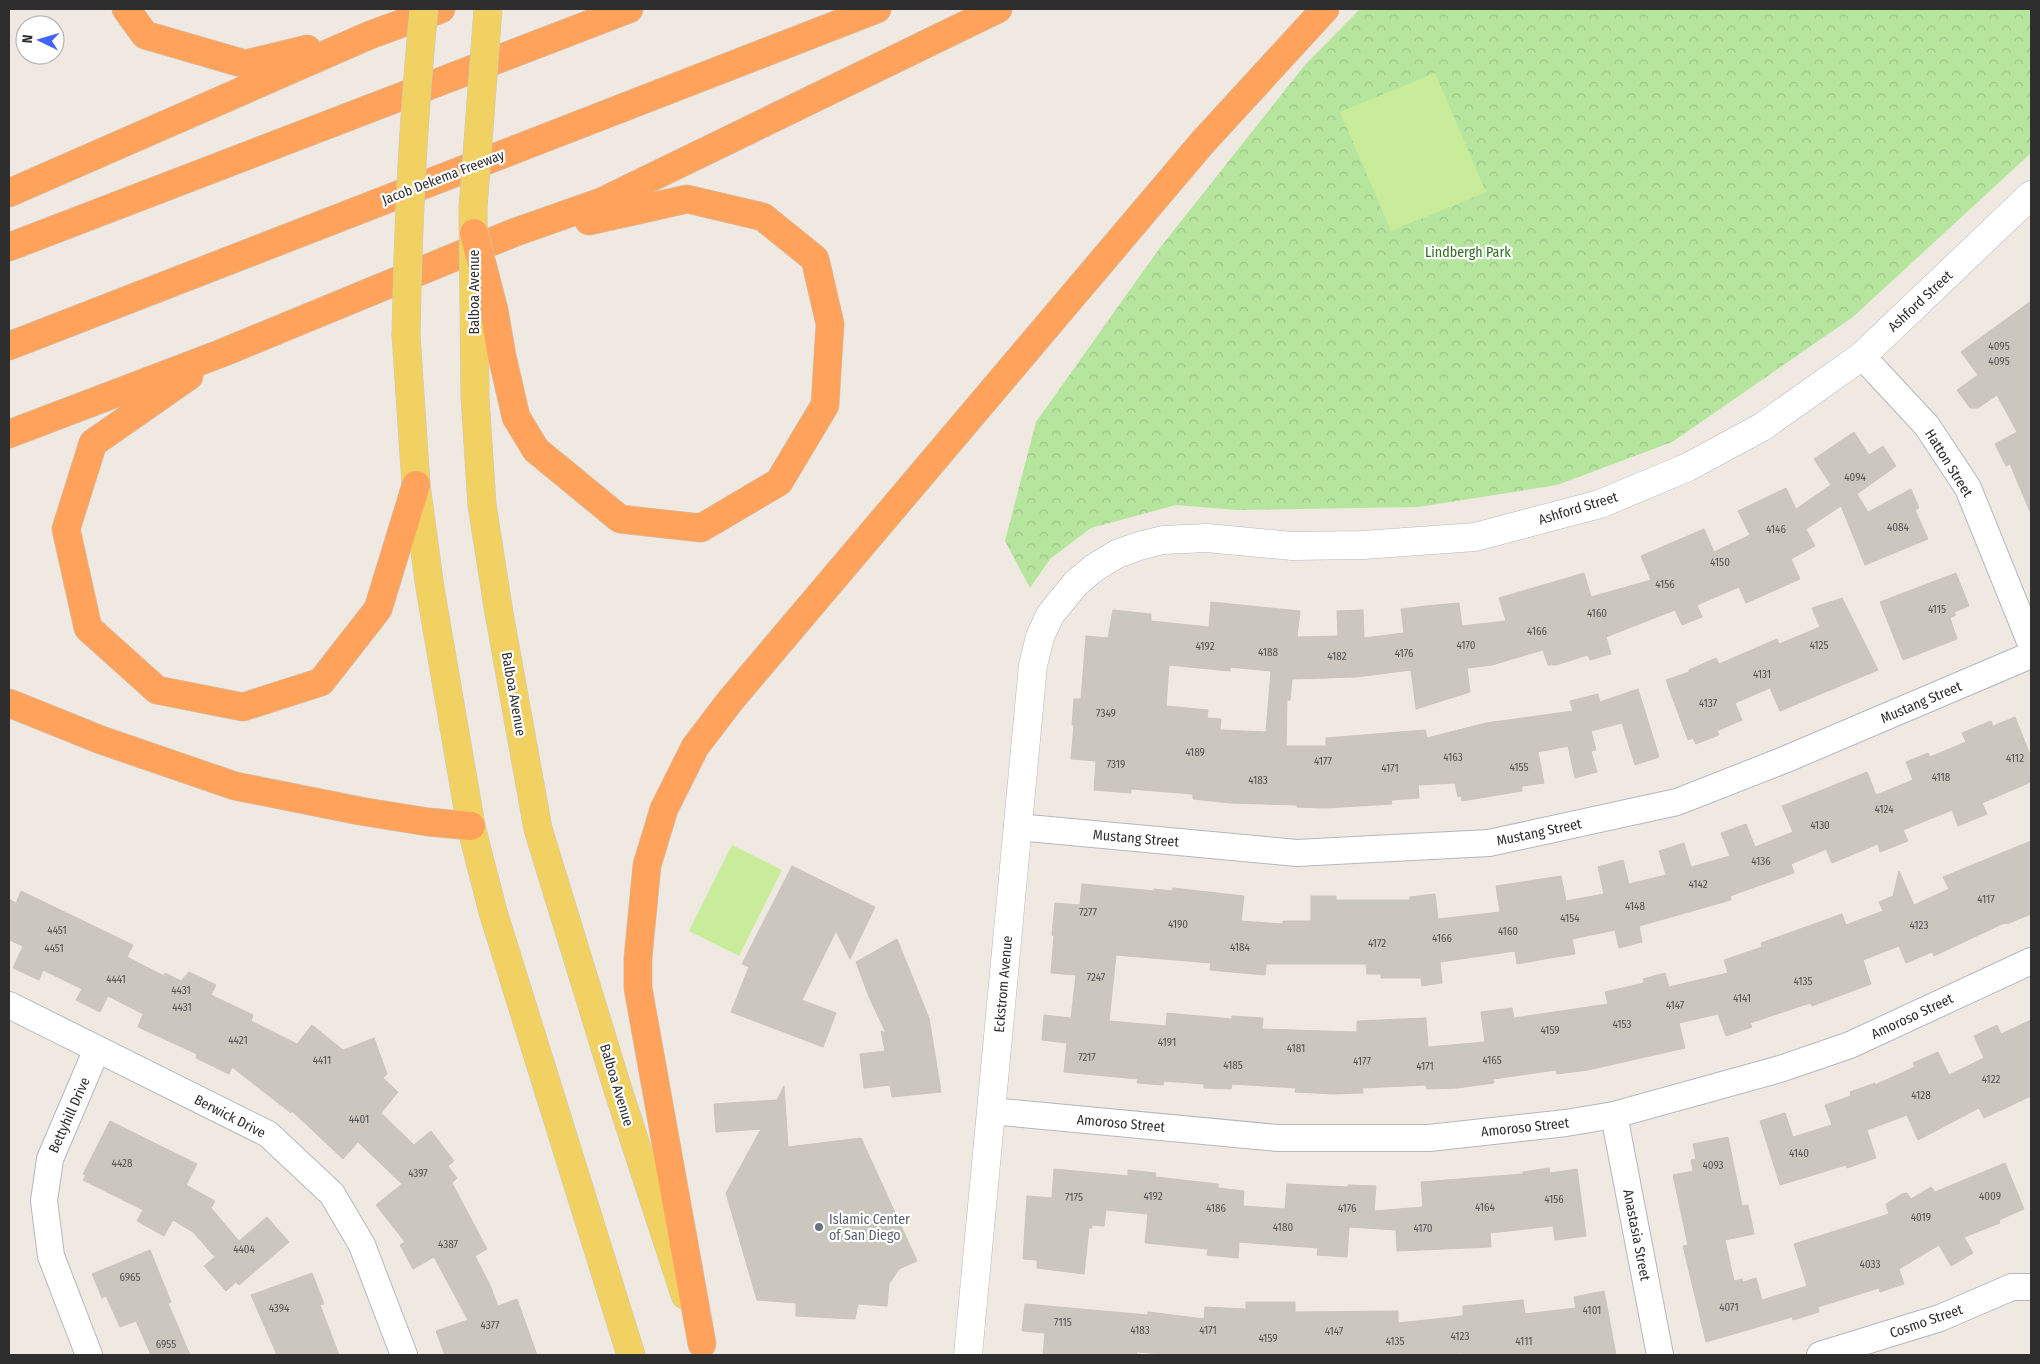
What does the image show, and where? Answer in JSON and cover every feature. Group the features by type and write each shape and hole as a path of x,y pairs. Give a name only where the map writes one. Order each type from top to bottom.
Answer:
{"highway":[{"path":"126,9 145,35 245,64 370,36"},
{"path":"9,193 370,36 441,9"},
{"path":"9,247 629,9"},
{"name":"Jacob Dekema Freeway","path":"9,346 877,9"},
{"path":"9,434 222,353 513,233 601,202 998,9"},
{"path":"704,1350 638,988 647,865 664,809 696,747 730,701 1202,143 1325,9"},
{"path":"474,233 484,307 502,356 516,417 536,450 620,519 701,528 779,482 825,405 830,324 815,259 763,217 687,199 578,224 513,233"},
{"path":"222,353 93,443 66,529 88,628 157,690 243,707 321,682 378,609 416,485"},
{"path":"9,703 101,740 235,786 428,822 471,826"}],"main road":[{"path":"424,9 413,123 409,198 406,335 416,485 430,588 471,826 493,912 631,1355"},
{"name":"Balboa Avenue","path":"474,233 479,114 488,9"},
{"name":"Balboa Avenue","path":"484,307 475,397 482,505 499,614 538,829 624,1108 704,1350"}],"street":[{"name":"Ashford Street","path":"1050,615 1076,583 1094,568 1117,554 1163,540 1207,538 1292,546 1424,542 1475,536 1600,504 1688,467 1762,427 1862,356 2031,195"},
{"name":"Hatton Street","path":"1862,356 1926,426 1968,488 2031,644"},
{"name":"Eckstrom Avenue","path":"968,1355 1033,665 1040,637 1050,615"},
{"name":"Mustang Street","path":"1017,827 1296,853 1489,843 1677,802 1784,760 2031,655"},
{"name":"Amoroso Street","path":"991,1110 1278,1138 1429,1138 1566,1123 1614,1115 1780,1069 1850,1045 2031,961"},
{"name":"Berwick Drive","path":"9,1005 268,1134 332,1194 362,1246 404,1355"},
{"name":"Bettyhill Drive","path":"89,1355 51,1256 44,1201 50,1159 97,1049"},
{"name":"Anastasia Street","path":"1614,1115 1660,1355"},
{"name":"Cosmo Street","path":"1820,1355 1940,1318 2012,1287 2031,1287"}],"green space":[{"name":"Lindbergh Park","path":"1360,9 2031,9 2031,153 1853,317 1672,442 1557,485 1418,507 1237,510 1176,505 1091,528 1050,559 1030,588 1005,541 1036,422 1159,249 1304,66"},
{"path":"1435,73 1486,192 1391,231 1340,112"},
{"path":"732,845 782,870 739,956 689,931"}],"building":[{"path":"2031,301 2031,514 2010,464 2006,466 1995,444 2017,432 1997,395 1978,408 1970,408 1957,390 1978,375 1961,352"},
{"path":"1854,432 1869,455 1883,446 1896,466 1857,494 1868,512 1911,489 1919,508 1915,510 1928,539 1865,565 1841,506 1806,529 1815,546 1791,559 1800,579 1746,603 1739,587 1697,605 1702,617 1682,625 1675,610 1606,637 1611,654 1590,660 1588,655 1556,665 1548,665 1543,650 1492,665 1467,668 1470,692 1416,709 1411,670 1356,677 1292,679 1290,700 1287,700 1286,746 1326,746 1326,738 1425,730 1427,738 1486,723 1573,711 1570,701 1598,694 1600,702 1638,689 1659,757 1635,765 1622,723 1591,731 1596,750 1591,751 1597,772 1575,778 1568,746 1538,752 1544,783 1522,786 1522,791 1462,801 1461,796 1458,797 1455,783 1418,785 1419,798 1391,800 1392,804 1325,808 1297,807 1297,805 1230,803 1193,799 1193,794 1131,789 1131,793 1094,790 1096,761 1071,759 1074,699 1081,699 1086,636 1108,638 1113,610 1151,614 1151,621 1209,627 1211,602 1300,611 1297,637 1338,636 1337,611 1363,610 1364,638 1404,633 1401,609 1426,606 1459,603 1462,626 1506,621 1499,598 1584,573 1591,597 1651,580 1641,556 1704,529 1714,552 1750,535 1738,511 1786,488 1796,509 1831,485 1814,459","holes":["1169,665 1230,671 1230,667 1271,671 1266,732 1220,730 1221,719 1207,718 1208,710 1166,706"]},
{"path":"1956,573 1969,606 1954,612 1956,615 1950,618 1957,639 1903,660 1880,602"},
{"path":"1842,598 1878,670 1780,711 1770,688 1735,703 1742,720 1717,731 1719,735 1696,744 1693,738 1688,740 1666,680 1689,672 1689,670 1716,658 1719,664 1777,639 1779,644 1820,627 1812,608"},
{"path":"2015,717 2031,757 2031,782 1982,803 1987,814 1958,826 1952,810 1903,830 1908,841 1880,852 1878,844 1832,863 1826,849 1791,864 1794,873 1730,896 1731,900 1639,926 1642,942 1619,948 1615,930 1572,939 1575,954 1517,964 1515,951 1440,962 1442,983 1422,986 1421,978 1381,978 1381,974 1367,974 1366,964 1266,964 1265,975 1210,970 1211,963 1116,955 1109,1021 1166,1026 1167,1013 1232,1019 1232,1016 1263,1018 1262,1029 1357,1032 1357,1021 1426,1018 1428,1047 1485,1042 1481,1012 1512,1008 1514,1018 1608,1004 1605,992 1644,983 1643,979 1665,973 1669,987 1728,973 1724,960 1762,947 1761,943 1842,914 1846,925 1883,911 1879,902 1893,896 1899,871 1914,905 1949,889 1943,877 2031,841 2031,914 2007,924 2002,924 1934,956 1932,952 1906,963 1899,946 1863,960 1871,984 1812,1006 1810,1003 1750,1023 1752,1027 1726,1036 1718,1014 1679,1023 1685,1048 1588,1070 1557,1074 1556,1070 1493,1079 1494,1083 1457,1088 1427,1089 1426,1085 1362,1088 1363,1093 1334,1094 1295,1092 1296,1088 1232,1084 1231,1089 1204,1088 1204,1084 1164,1081 1163,1085 1137,1083 1138,1079 1064,1072 1067,1043 1042,1040 1044,1015 1071,1018 1076,975 1051,973 1054,936 1052,935 1055,903 1080,905 1082,884 1154,891 1154,889 1172,891 1173,888 1244,896 1241,921 1283,924 1283,921 1311,921 1311,896 1336,896 1336,900 1410,900 1410,897 1435,894 1438,919 1500,912 1496,886 1561,876 1566,901 1604,894 1598,867 1623,860 1629,884 1666,875 1659,851 1684,843 1691,867 1730,856 1721,833 1746,824 1755,847 1793,832 1782,806 1867,772 1876,795 1913,780 1906,762 1928,753 1930,757 1966,742 1962,733 1991,721 1993,726"},
{"path":"792,866 875,907 850,959 836,931 802,1000 836,1013 823,1047 731,1012 749,967 742,964"},
{"path":"21,891 133,945 127,957 164,976 165,973 181,981 189,972 216,985 211,995 253,1015 251,1021 297,1044 312,1025 343,1050 374,1038 387,1074 383,1078 398,1092 381,1113 414,1145 431,1131 454,1161 448,1166 457,1178 452,1183 487,1249 475,1256 490,1285 498,1306 517,1299 537,1355 445,1355 436,1331 468,1320 434,1257 413,1269 400,1245 405,1242 376,1205 402,1184 358,1142 343,1159 292,1111 291,1113 232,1067 229,1074 196,1058 197,1054 138,1027 143,1014 108,996 100,1012 76,1000 82,989 43,970 39,980 13,968 23,946 9,940 9,899 16,903"},
{"path":"897,939 929,1018 941,1092 892,1097 890,1085 864,1088 860,1054 885,1051 881,1031 886,1033 869,997 856,962"},
{"path":"2031,1020 2031,1096 1984,1118 1979,1108 1918,1140 1907,1115 1867,1130 1876,1158 1847,1168 1846,1165 1780,1185 1760,1121 1785,1113 1793,1137 1832,1125 1825,1105 1851,1096 1850,1092 1875,1083 1875,1085 1915,1067 1913,1063 1938,1052 1949,1075 1984,1058 1974,1036 1997,1025 2001,1034"},
{"name":"Islamic Center of San Diego","path":"784,1086 788,1147 861,1138 917,1261 899,1269 889,1284 887,1306 858,1304 855,1319 796,1316 796,1303 757,1300 726,1193 761,1129 716,1132 714,1104 777,1100"},
{"path":"110,1121 197,1164 186,1185 215,1201 211,1208 239,1241 267,1217 289,1242 239,1285 236,1282 226,1291 204,1266 215,1257 193,1232 173,1220 164,1236 137,1221 143,1210 83,1180 86,1175 83,1174"},
{"path":"1728,1137 1742,1206 1748,1205 1754,1234 1725,1240 1734,1281 1742,1279 1743,1282 1756,1278 1762,1300 1807,1286 1794,1244 1889,1214 1886,1204 1902,1194 1907,1193 1911,1199 1931,1187 1935,1192 2005,1163 2024,1209 1999,1220 2000,1223 1964,1237 1973,1253 1951,1266 1939,1245 1899,1269 1904,1284 1880,1292 1879,1288 1818,1307 1819,1312 1793,1320 1792,1317 1706,1342 1683,1246 1688,1245 1673,1175 1693,1171 1691,1160 1696,1159 1693,1144"},
{"path":"1549,1168 1550,1173 1577,1169 1586,1236 1555,1240 1553,1226 1490,1233 1491,1247 1397,1251 1396,1230 1349,1227 1347,1257 1317,1255 1318,1248 1239,1242 1238,1258 1207,1255 1208,1249 1145,1243 1148,1214 1106,1210 1104,1226 1092,1225 1092,1228 1089,1228 1084,1274 1037,1268 1037,1260 1023,1259 1027,1196 1052,1198 1054,1169 1128,1176 1128,1170 1156,1173 1155,1177 1218,1184 1218,1188 1244,1191 1243,1206 1285,1209 1287,1184 1348,1187 1348,1185 1376,1186 1374,1211 1423,1207 1421,1182 1523,1174 1523,1172"},
{"path":"150,1250 171,1302 168,1303 190,1355 151,1355 136,1321 120,1327 106,1296 102,1298 92,1274"},
{"path":"312,1273 324,1304 320,1305 339,1355 277,1355 251,1295"},
{"path":"1604,1291 1616,1355 1463,1355 1463,1353 1435,1355 1179,1355 1137,1352 1136,1355 1043,1355 1045,1333 1022,1331 1025,1304 1148,1315 1148,1312 1204,1319 1205,1307 1246,1309 1246,1302 1295,1302 1295,1312 1398,1311 1398,1323 1463,1316 1463,1306 1523,1300 1525,1314 1576,1308 1574,1297"}],"place":[{"name":"Islamic Center of San Diego","path":"819,1227"}]}
